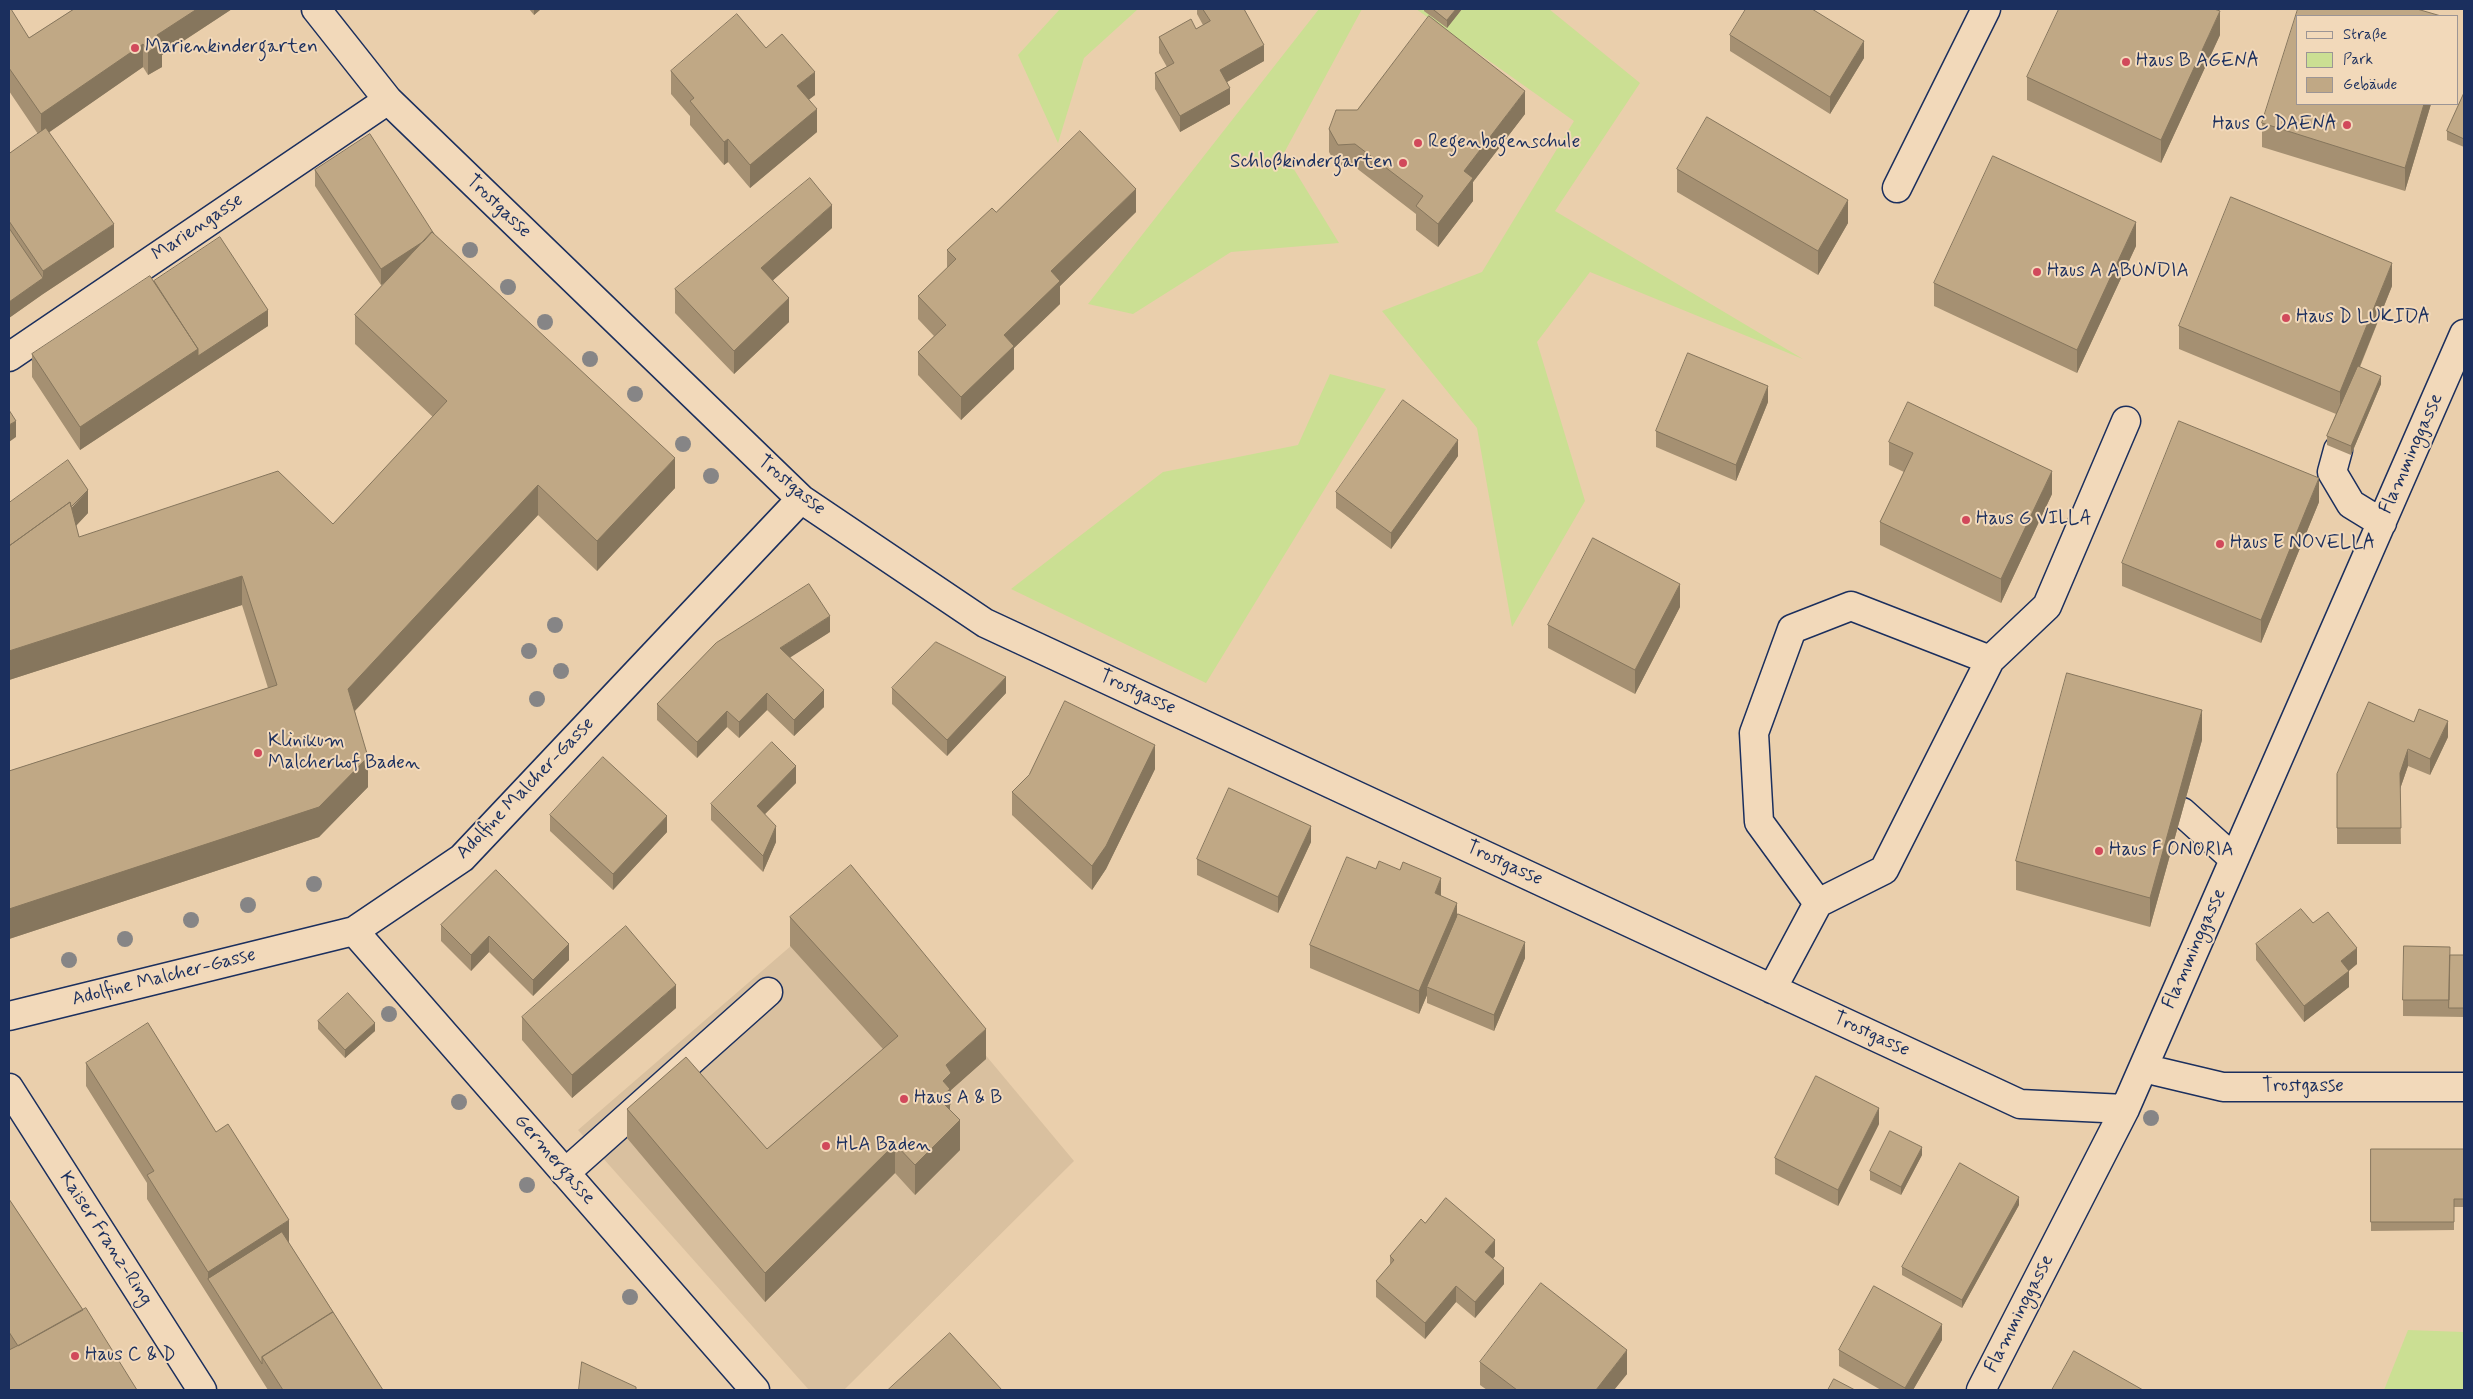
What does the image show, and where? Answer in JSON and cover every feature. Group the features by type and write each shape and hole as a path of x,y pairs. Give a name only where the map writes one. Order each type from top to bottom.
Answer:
{"street":[{"name":"Trostgasse","path":"316,9 388,100 800,499 985,623 2020,1104 2125,1110"},
{"path":"1896,188 1986,9"},
{"name":"Mariengasse","path":"9,356 388,100"},
{"name":"Flamminggasse","path":"1981,1390 2125,1110 2464,334"},
{"path":"1772,989 1818,903 1884,870 1990,660 2047,606 2126,421"},
{"path":"2338,450 2332,472 2336,480 2351,504 2382,523"},
{"name":"Adolfine Malcher-Gasse","path":"9,1016 354,931 462,858 800,499"},
{"path":"1818,903 1759,822 1754,733 1792,629 1851,606 1990,660"},
{"path":"2182,812 2234,859"},
{"name":"Germergasse","path":"354,931 755,1390"},
{"path":"566,1173 768,992"},
{"name":"Trostgasse","path":"2143,1068 2223,1087 2464,1087"},
{"name":"Kaiser Franz-Ring","path":"9,1088 202,1390"}],"shaded area":[{"name":"HLA Baden","path":"851,894 1074,1161 844,1390 809,1390 578,1130"}],"green space":[{"path":"1060,9 1138,9 1084,58 1058,143 1018,55"},
{"path":"1319,9 1362,9 1284,153 1339,243 1231,252 1133,314 1088,304"},
{"path":"1416,9 1549,9 1640,83 1555,211 1803,359 1590,272 1537,342 1585,501 1512,627 1477,428 1382,311 1482,272 1574,121"},
{"path":"1330,374 1386,389 1206,683 1011,589 1163,472 1298,445"},
{"path":"2408,1330 2464,1332 2464,1390 2384,1390"}],"building":[{"path":"9,9 11,9 29,38 74,9 197,9 157,35 162,43 148,52 143,44 41,114 9,68"},
{"path":"1203,9 1244,9 1264,45 1220,70 1230,88 1180,116 1155,73 1174,63 1159,37 1191,19 1196,29 1210,21"},
{"path":"1433,9 1456,9 1447,20"},
{"path":"1746,9 1812,9 1864,41 1830,97 1730,35"},
{"name":"Haus B AGENA","path":"2059,9 2214,9 2220,11 2161,140 2027,77"},
{"name":"Haus C DAENA","path":"2298,9 2417,9 2438,15 2296,15"},
{"path":"737,14 766,48 782,34 815,72 797,86 817,109 750,165 728,139 724,142 690,101 694,98 671,71"},
{"name":"Haus C DAENA","path":"2296,15 2296,105 2424,105 2405,168 2262,123"},
{"name":"Regenbogenschule","path":"1429,16 1525,91 1464,171 1473,178 1438,224 1416,206 1423,196 1355,144 1338,145 1329,129 1336,110 1357,110"},
{"path":"2464,93 2464,139 2447,131"},
{"path":"1707,117 1848,200 1818,251 1677,169"},
{"path":"46,128 114,224 43,271 9,221 9,154"},
{"path":"1080,131 1136,189 1051,271 1060,281 1004,335 1014,346 961,397 918,352 946,325 918,296 956,259 947,250 992,208 996,212"},
{"path":"370,134 434,234 432,232 424,241 381,269 315,170"},
{"name":"Haus A ABUNDIA","path":"1993,156 2136,222 2077,350 1934,283"},
{"path":"810,178 832,205 761,268 789,298 734,351 675,289"},
{"name":"Haus D LUKIDA","path":"2231,197 2392,263 2340,392 2179,326"},
{"path":"9,228 43,278 9,302"},
{"path":"432,232 675,458 597,541 538,485 348,689 368,757 319,807 9,909 9,771 277,685 242,576 9,651 9,546 70,502 79,537 278,471 333,524 447,401 355,315"},
{"path":"220,237 268,310 198,356 198,349 154,281"},
{"path":"150,276 198,349 80,427 32,354"},
{"path":"1688,353 1768,386 1736,465 1656,431"},
{"path":"2358,366 2381,376 2351,446 2327,436"},
{"path":"1403,400 1458,440 1391,533 1336,492"},
{"name":"Haus G VILLA","path":"1908,402 2052,471 2001,579 1880,522 1913,453 1889,442"},
{"path":"9,410 16,421 9,425"},
{"name":"Haus E NOVELLA","path":"2179,421 2319,478 2261,620 2122,563"},
{"path":"68,460 88,490 71,507 70,502 9,546 9,503"},
{"path":"1593,538 1680,584 1635,670 1548,625"},
{"path":"809,584 830,616 780,648 824,690 794,720 767,693 739,722 727,711 697,742 657,704 716,643"},
{"path":"936,642 1006,677 947,740 892,688"},
{"name":"Haus F ONORIA","path":"2067,673 2202,710 2150,898 2016,861"},
{"path":"1065,701 1155,745 1106,846 1092,866 1012,792 1029,775"},
{"path":"2369,702 2414,722 2419,709 2448,721 2430,759 2408,749 2400,773 2401,828 2337,828 2337,774"},
{"path":"772,742 796,766 757,806 776,826 763,856 711,804"},
{"path":"603,757 667,816 613,874 550,815"},
{"path":"1229,788 1311,826 1278,897 1197,859"},
{"path":"1347,857 1376,869 1379,861 1400,870 1403,862 1441,878 1435,893 1457,903 1419,991 1310,945"},
{"name":"Haus A & B","path":"851,865 986,1029 946,1065 951,1073 943,1081 950,1089 939,1099 960,1120 915,1165 895,1144 765,1273 627,1109 686,1057 767,1149 898,1036 790,917"},
{"path":"496,870 569,944 533,980 489,936 471,955 441,925"},
{"path":"2301,909 2313,923 2328,912 2357,948 2341,961 2349,971 2304,1006 2256,944"},
{"path":"1458,914 1525,942 1494,1015 1427,987"},
{"path":"626,926 676,985 572,1075 522,1017"},
{"path":"2404,946 2450,947 2449,1000 2403,1000"},
{"path":"2450,955 2464,955 2464,1008 2449,1008"},
{"path":"348,993 375,1023 345,1050 318,1021"},
{"path":"148,1023 216,1132 228,1124 289,1220 208,1272 147,1175 154,1171 86,1063"},
{"path":"1816,1076 1879,1108 1838,1190 1775,1158"},
{"path":"1890,1131 1922,1147 1901,1187 1870,1171"},
{"path":"2371,1149 2464,1149 2464,1199 2454,1199 2454,1222 2371,1222"},
{"path":"1960,1163 2019,1197 1962,1300 1902,1267"},
{"path":"1446,1198 1495,1240 1485,1252 1504,1268 1475,1302 1456,1286 1425,1323 1376,1281 1394,1260 1390,1256 1421,1219 1425,1223"},
{"path":"9,1199 83,1310 18,1346 9,1332"},
{"path":"282,1232 333,1312 262,1357 262,1364 208,1279"},
{"path":"1541,1283 1627,1350 1596,1390 1517,1390 1480,1362"},
{"path":"1874,1286 1942,1324 1905,1388 1839,1350"},
{"path":"86,1308 137,1390 9,1390 9,1350"},
{"path":"333,1312 383,1390 283,1390 262,1357"},
{"path":"950,1333 1002,1390 888,1390"},
{"path":"2074,1351 2143,1390 2052,1390"},
{"path":"582,1362 636,1387 636,1390 579,1390"},
{"path":"1834,1379 1855,1390 1828,1390"}],"place":[{"name":"Marienkindergarten","path":"135,48"},
{"name":"Haus B AGENA","path":"2126,62"},
{"name":"Haus C DAENA","path":"2347,125"},
{"name":"Regenbogenschule","path":"1418,143"},
{"name":"Schloßkindergarten","path":"1403,163"},
{"name":"Haus A ABUNDIA","path":"2037,272"},
{"name":"Haus D LUKIDA","path":"2286,318"},
{"name":"Haus G VILLA","path":"1966,520"},
{"name":"Haus E NOVELLA","path":"2220,544"},
{"name":"Klinikum Malcherhof Baden","path":"258,753"},
{"name":"Haus F ONORIA","path":"2099,851"},
{"name":"Haus A & B","path":"904,1099"},
{"name":"HLA Baden","path":"826,1146"},
{"name":"Haus C & D","path":"75,1356"}]}
